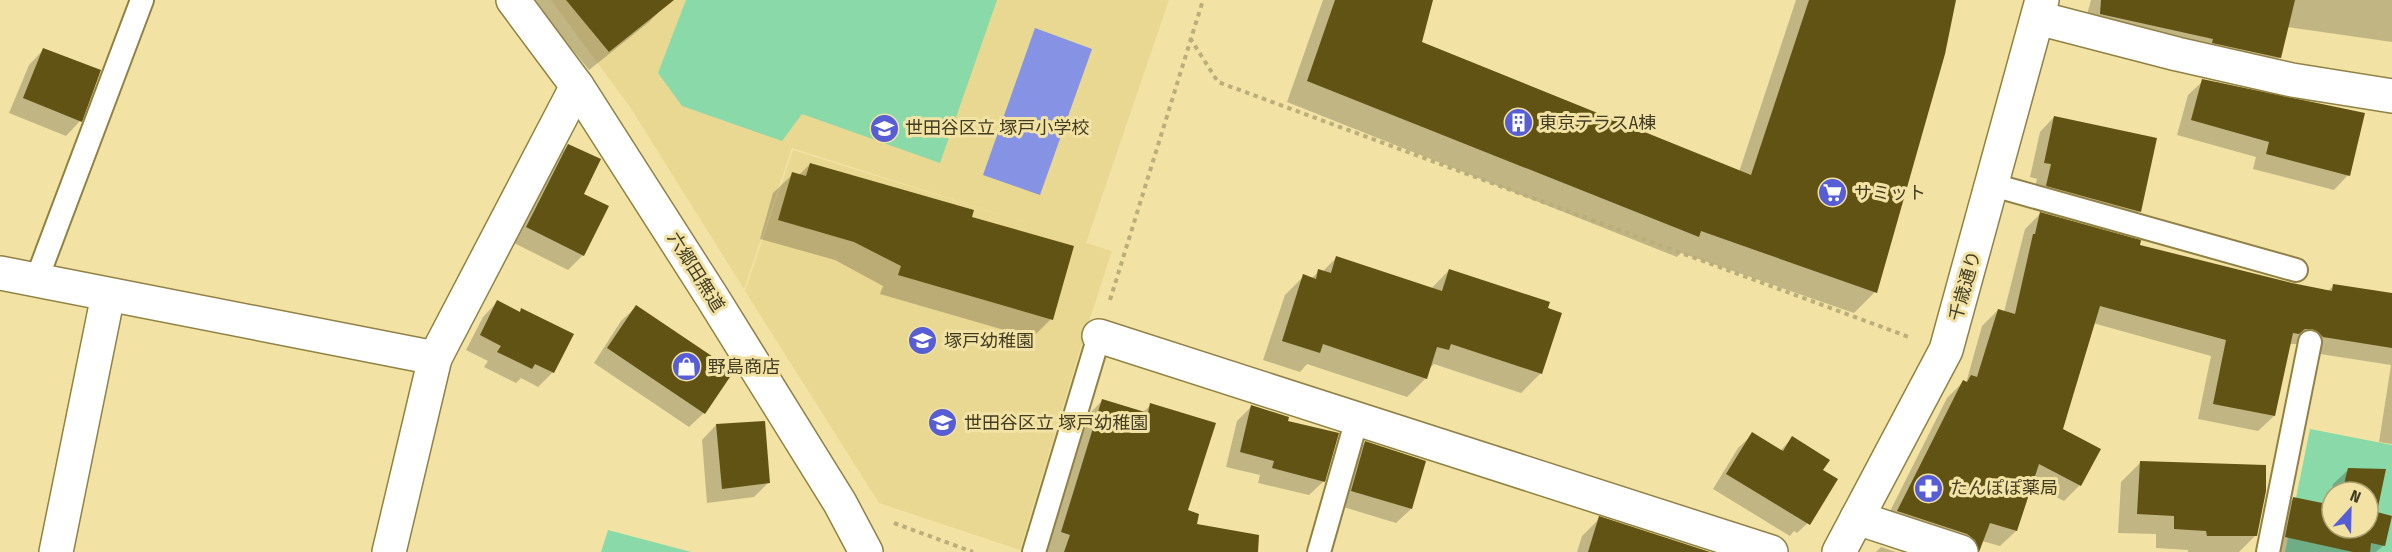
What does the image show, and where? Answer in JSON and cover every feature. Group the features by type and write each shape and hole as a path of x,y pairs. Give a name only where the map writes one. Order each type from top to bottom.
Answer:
{"street":[{"name":"六郷田無道","path":"513,0 577,86 712,297 840,503 866,552"},
{"path":"2040,9 2177,54 2292,81 2392,96"},
{"name":"千歳通り","path":"1839,552 1946,350 2040,9"},
{"path":"389,552 435,358 577,86"},
{"path":"0,273 435,358"},
{"path":"56,552 108,295"},
{"path":"1099,336 1771,552"},
{"path":"1857,518 1961,552"}],"lane":[{"path":"36,281 142,0"},
{"path":"1993,185 2296,270"},
{"path":"1034,552 1099,336"},
{"path":"2268,552 2310,342"},
{"path":"1319,552 1357,419"}],"path":[{"path":"1099,336 1203,0"},
{"path":"1190,38 1218,82 1946,350"},
{"path":"840,503 973,552"}],"shaded area":[{"path":"551,0 1169,0 1086,243 1112,251 1020,550 879,503 745,291 793,150 1033,225 792,148 744,289 630,107"}],"green space":[{"path":"686,0 997,0 940,163 802,114 782,141 682,106 658,73"},
{"path":"2310,429 2392,445 2392,552 2285,552"},
{"path":"608,530 691,552 601,552"}],"water":[{"path":"1035,28 1092,49 1040,195 983,175"}],"building":[{"path":"566,0 674,0 609,52"},
{"path":"1335,0 1433,0 1422,42 1751,175 1809,0 1956,0 1945,54 1877,293 1701,231 1699,237 1307,81"},
{"path":"2101,0 2295,0 2281,58 2212,43 2213,39 2100,14"},
{"path":"43,48 101,70 82,122 23,98"},
{"path":"2202,79 2365,113 2350,176 2266,154 2269,142 2191,120"},
{"path":"2054,116 2157,138 2141,212 2046,186 2051,164 2044,163"},
{"path":"568,144 601,159 584,194 609,206 584,256 526,227"},
{"path":"810,163 974,210 972,217 1074,246 1053,320 898,275 901,266 854,242 778,220 792,172 806,176"},
{"path":"2040,212 2141,240 2140,245 2292,283 2332,291 2333,284 2392,293 2392,348 2323,337 2312,329 2305,329 2299,334 2293,333 2275,416 2213,404 2226,340 2100,306 2063,429 2101,449 2081,486 2039,464 2017,531 1990,523 1979,552 1975,540 1967,534 1897,511 1963,380 1967,382 1971,375 1977,377 1998,309 2015,314"},
{"path":"1336,256 1442,291 1449,269 1550,302 1548,308 1562,313 1542,374 1451,344 1449,350 1437,347 1427,379 1323,344 1320,353 1282,341 1303,274 1316,279 1318,269 1331,273"},
{"path":"497,300 520,312 521,308 574,334 554,373 535,364 532,369 497,352 501,346 480,335"},
{"path":"636,305 734,371 705,414 607,348"},
{"path":"1102,399 1148,413 1150,403 1216,423 1188,510 1199,514 1197,524 1259,535 1258,552 1064,552 1070,535 1061,532"},
{"path":"1251,405 1289,417 1288,421 1339,433 1325,482 1272,468 1274,461 1240,452"},
{"path":"765,421 770,483 722,489 716,424"},
{"path":"1752,432 1783,451 1792,436 1830,460 1823,470 1838,479 1810,525 1726,474"},
{"path":"1365,441 1426,461 1412,509 1351,491"},
{"path":"2140,461 2266,465 2266,491 2257,536 2207,536 2206,531 2174,529 2174,516 2137,514"},
{"path":"2348,468 2386,469 2380,498 2380,480 2345,480"},
{"path":"2293,497 2320,503 2320,540 2380,540 2380,513 2392,516 2385,546 2371,543 2370,552 2353,552 2285,537"},
{"path":"1599,516 1710,552 1588,552"}],"place":[{"name":"東京テラスA棟","path":"1518,123"},
{"name":"世田谷区立 塚戸小学校","path":"884,128"},
{"name":"サミット","path":"1833,193"},
{"name":"塚戸幼稚園","path":"923,341"},
{"name":"野島商店","path":"687,367"},
{"name":"世田谷区立 塚戸幼稚園","path":"943,423"},
{"name":"たんぽぽ薬局","path":"1929,488"}]}
